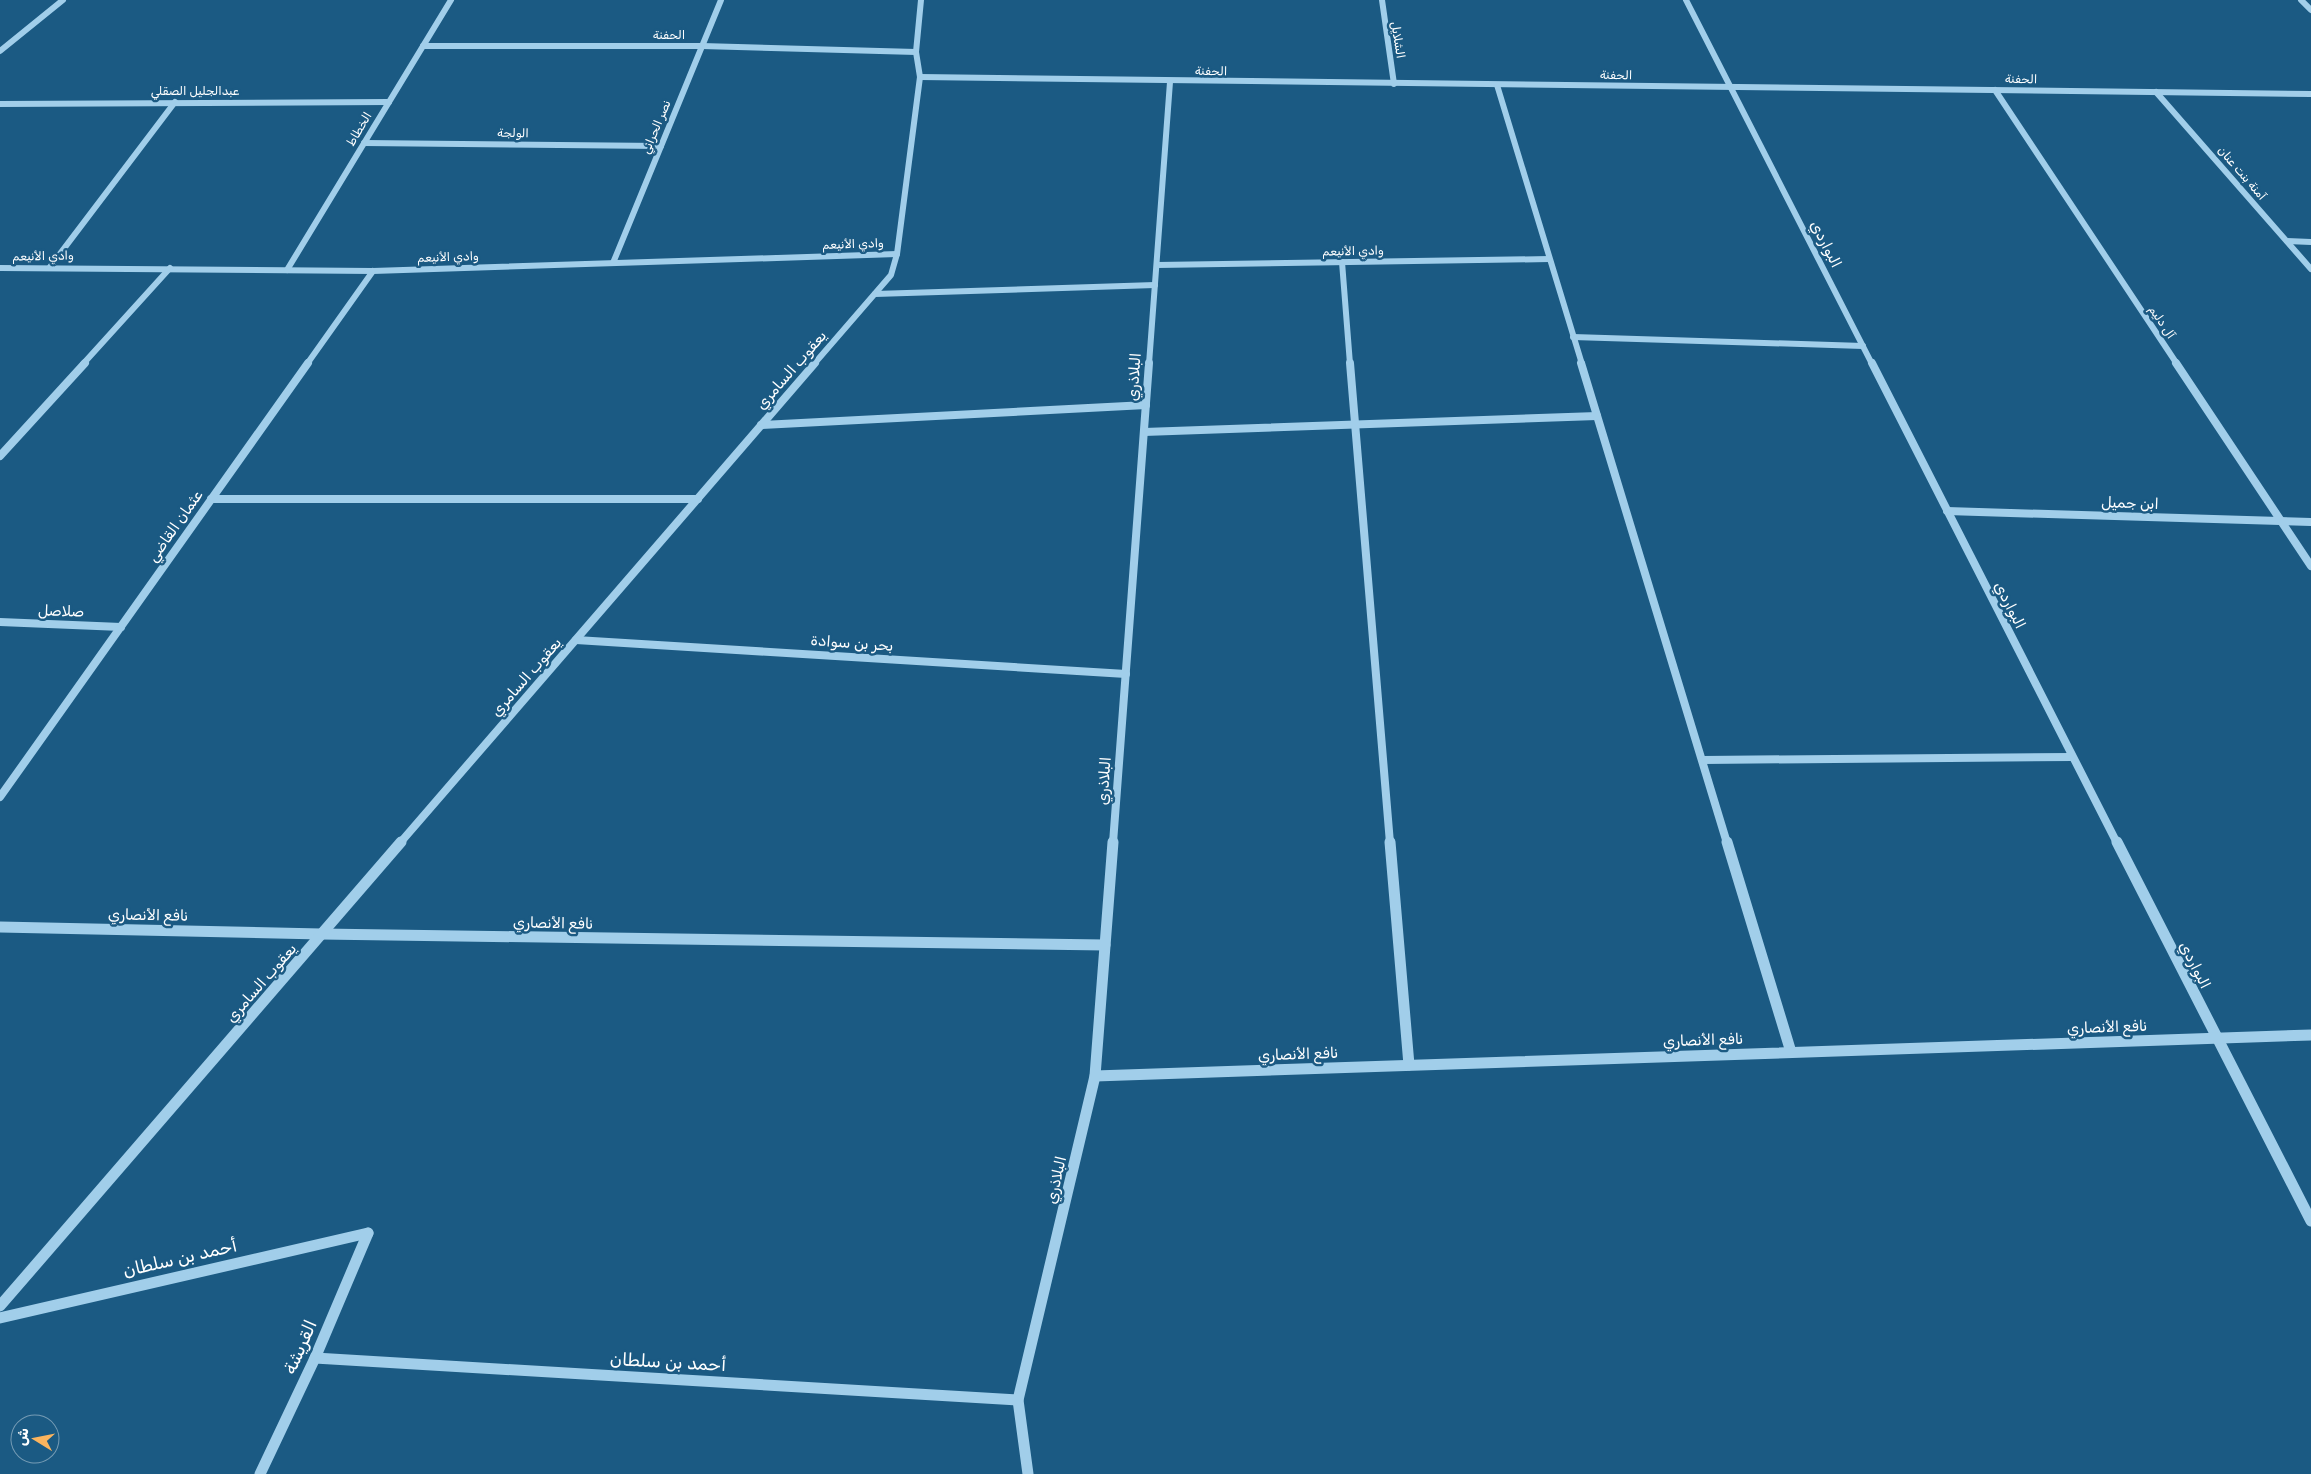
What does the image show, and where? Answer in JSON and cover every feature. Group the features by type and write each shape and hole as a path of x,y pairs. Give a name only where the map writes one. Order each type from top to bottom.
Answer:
{"street":[{"path":"0,51 63,0"},
{"name":"الخطاط","path":"287,270 451,0"},
{"name":"نصر الحراني","path":"613,263 721,0"},
{"name":"يعقوب السامري","path":"0,1306 891,275 897,254 920,77 916,52 922,0"},
{"name":"الشلايل","path":"1382,0 1394,84"},
{"name":"البواردي","path":"1686,0 2311,1221"},
{"path":"2301,0 2311,10"},
{"name":"الحفنة","path":"423,46 702,46 916,52"},
{"name":"الحفنة","path":"920,77 1170,82 2311,94"},
{"name":"البلاذري","path":"1028,1474 1018,1400 1095,1076 1170,82"},
{"path":"1497,85 1791,1052"},
{"name":"آل دليم","path":"1995,90 2311,566"},
{"name":"آمنة بنت عنان","path":"2156,92 2311,269"},
{"path":"50,267 175,102"},
{"name":"عبدالجليل الصقلي","path":"0,104 389,102"},
{"name":"الولجة","path":"364,143 661,146"},
{"path":"2286,241 2311,242"},
{"name":"وادي الأنيعم","path":"0,268 373,271 897,254"},
{"name":"وادي الأنيعم","path":"1157,265 1549,259"},
{"path":"1342,262 1409,1065"},
{"path":"0,456 170,268"},
{"name":"عثمان القاضي","path":"0,797 373,271"},
{"path":"875,294 1155,285"},
{"path":"1573,337 1863,346"},
{"path":"761,425 1146,405"},
{"path":"1144,432 1597,416"},
{"path":"211,499 698,499"},
{"name":"ابن جميل","path":"1947,511 2311,522"},
{"name":"صلاصل","path":"0,622 121,627"},
{"name":"بحر بن سوادة","path":"576,640 1126,674"},
{"path":"1702,760 2072,757"},
{"name":"نافع الأنصاري","path":"0,927 322,934 1105,945"},
{"name":"نافع الأنصاري","path":"1095,1076 2311,1035"},
{"name":"أحمد بن سلطان","path":"0,1318 368,1233"},
{"name":"القريشة","path":"260,1474 315,1358 368,1233"},
{"name":"أحمد بن سلطان","path":"315,1358 1018,1400"}]}
